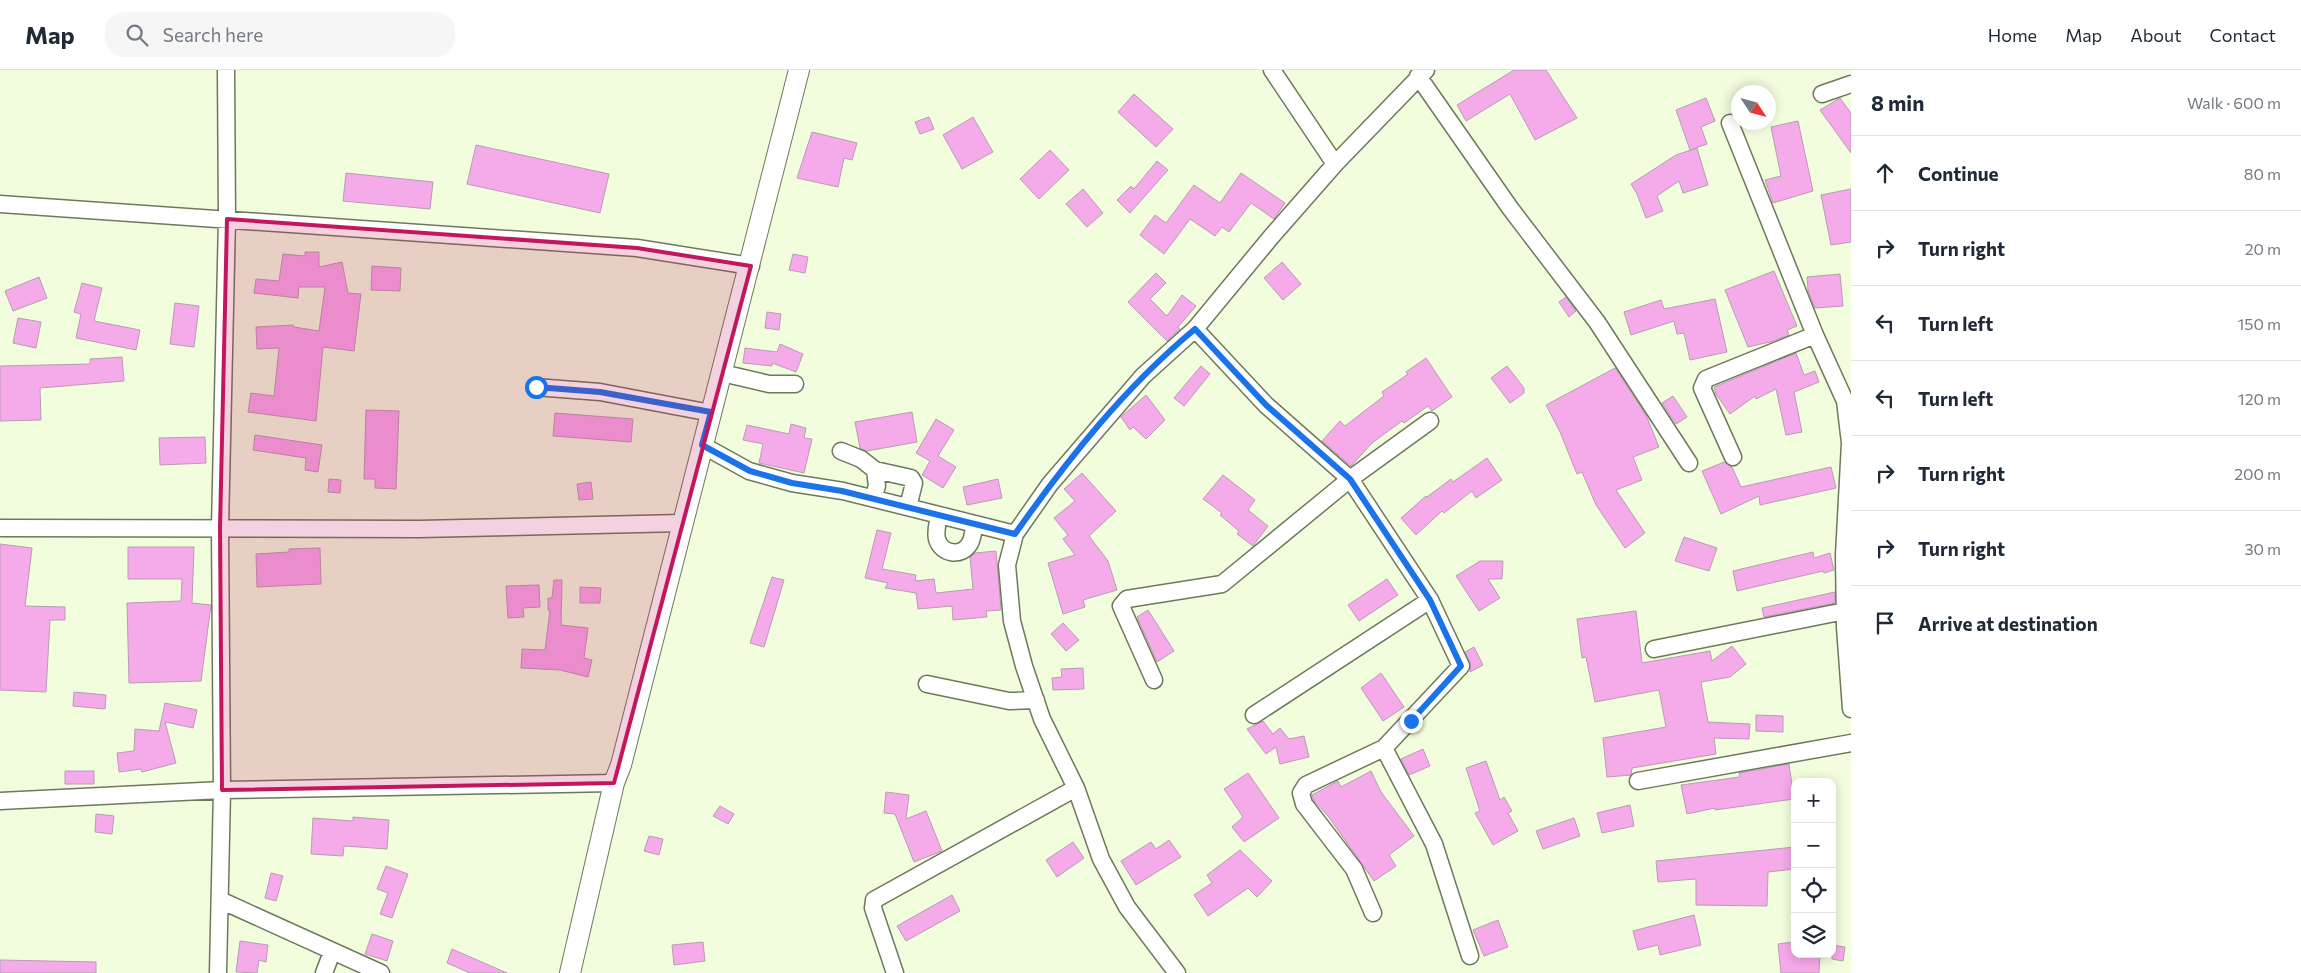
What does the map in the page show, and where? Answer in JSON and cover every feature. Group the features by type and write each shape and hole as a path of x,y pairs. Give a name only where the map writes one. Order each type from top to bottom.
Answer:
{"main road":[{"path":"570,973 614,783 621,765 799,70"}],"street":[{"path":"218,973 222,790 220,528 227,219 226,70"},
{"path":"1272,70 1336,164"},
{"path":"1177,973 1127,907 1101,858 1076,788 1042,719 1024,666 1012,621 1007,565 1015,534 1050,484 1143,376 1195,329 1270,236 1422,73 1510,208 1597,322 1689,463"},
{"path":"1822,94 1851,84"},
{"path":"1730,123 1815,335 1845,401 1850,442 1847,622 1851,709"},
{"path":"0,204 637,248 750,266"},
{"path":"1195,329 1266,405 1350,479 1430,600 1461,666 1384,748 1306,785 1301,793 1304,804 1354,869 1373,913"},
{"path":"1733,457 1702,388 1706,380 1815,335"},
{"path":"722,373 769,384 795,384"},
{"path":"536,387 600,392 711,412"},
{"path":"1154,680 1121,606 1122,602 1127,599 1222,584 1350,479 1430,422"},
{"path":"702,445 750,471 792,483 873,498 1015,534"},
{"path":"841,451 861,458 875,470 911,478 914,482 908,507"},
{"path":"873,498 877,486 875,470"},
{"path":"939,515 936,537 940,546 951,553 959,552 966,548 970,542 975,524"},
{"path":"0,528 418,529 682,523"},
{"path":"1254,715 1430,600"},
{"path":"1654,650 1847,622"},
{"path":"927,684 1009,701 1036,700"},
{"path":"1638,781 1851,743"},
{"path":"1384,748 1434,844 1470,956"},
{"path":"0,801 222,790 614,783"},
{"path":"895,973 873,908 874,900 1076,788"},
{"path":"220,900 382,973"},
{"path":"324,973 332,952"}],"highlighted area":[{"path":"227,219 637,248 751,266 614,783 222,790 220,528"}],"building":[{"path":"1514,70 1546,70 1577,118 1535,140 1510,94 1466,121 1457,105"},
{"path":"1134,94 1173,129 1156,147 1118,112"},
{"path":"1706,98 1715,121 1701,127 1707,144 1690,150 1676,110"},
{"path":"1840,98 1851,113 1851,153 1820,110"},
{"path":"929,117 934,129 920,134 915,122"},
{"path":"973,117 993,152 962,169 943,135"},
{"path":"1798,121 1813,191 1773,203 1765,180 1781,176 1772,130 1776,130 1776,126"},
{"path":"812,132 857,143 852,160 844,158 838,187 797,178"},
{"path":"476,145 609,174 600,213 467,184"},
{"path":"1697,148 1708,185 1683,193 1679,181 1657,196 1663,211 1646,218 1631,184 1676,155"},
{"path":"1050,150 1069,170 1039,199 1020,179"},
{"path":"1157,161 1168,170 1130,213 1117,200 1131,186 1134,189"},
{"path":"346,173 433,182 430,209 343,201"},
{"path":"1241,173 1285,203 1274,219 1251,203 1229,232 1222,227 1215,236 1190,219 1164,254 1140,235 1155,215 1166,223 1194,185 1220,203"},
{"path":"1083,189 1103,213 1087,227 1066,204"},
{"path":"1851,189 1851,242 1831,245 1821,195"},
{"path":"305,252 319,252 319,267 342,262 348,293 361,294 354,351 323,347 316,421 248,412 251,393 274,396 279,348 257,349 256,327 293,325 294,327 319,331 325,287 299,287 298,298 254,293 256,279 279,281 283,254 305,256"},
{"path":"793,254 808,257 805,273 789,270"},
{"path":"1282,262 1301,284 1283,300 1264,278"},
{"path":"372,266 401,268 400,291 371,290"},
{"path":"1774,271 1797,326 1787,330 1789,335 1748,347 1725,290"},
{"path":"1156,273 1166,283 1150,299 1167,316 1182,295 1196,306 1178,327 1180,329 1167,341 1128,302"},
{"path":"1840,274 1843,306 1815,308 1808,290 1807,277"},
{"path":"39,277 47,298 13,311 5,291"},
{"path":"82,283 102,288 94,321 140,330 136,350 76,338 81,314 74,312"},
{"path":"1566,297 1576,311 1569,317 1559,302"},
{"path":"1715,299 1727,352 1690,360 1684,333 1677,334 1674,321 1631,335 1624,312 1661,300 1664,309"},
{"path":"175,303 199,306 194,347 170,344"},
{"path":"767,312 781,314 779,330 765,328"},
{"path":"18,318 41,322 36,348 13,343"},
{"path":"780,344 803,354 796,372 772,363 772,366 743,363 745,348 777,352"},
{"path":"1796,353 1804,375 1815,371 1819,382 1794,392 1802,432 1786,435 1776,389 1756,399 1755,396 1730,414 1716,394 1714,387"},
{"path":"122,357 124,381 40,388 41,420 0,421 0,366 90,364 90,359"},
{"path":"1426,358 1452,397 1432,411 1428,406 1404,423 1402,421 1372,443 1351,466 1322,441 1340,421 1345,426 1384,396 1382,392 1408,374 1406,372"},
{"path":"1201,366 1210,374 1184,406 1174,398"},
{"path":"1507,366 1524,388 1524,393 1510,403 1491,378"},
{"path":"1615,368 1646,415 1659,447 1633,457 1642,480 1616,490 1645,533 1625,548 1596,505 1582,472 1577,474 1560,432 1546,405"},
{"path":"1146,395 1165,420 1146,439 1133,427 1130,430 1121,417"},
{"path":"1673,396 1687,417 1676,424 1662,403"},
{"path":"366,410 399,411 396,489 375,488 375,479 364,479"},
{"path":"912,412 917,442 867,451 860,448 855,422"},
{"path":"555,413 633,419 631,442 553,436"},
{"path":"936,419 954,430 938,456 956,467 943,488 922,475 930,461 916,453"},
{"path":"791,424 806,428 804,438 812,439 804,473 759,463 763,444 743,440 747,425 789,434"},
{"path":"255,435 322,445 318,472 305,470 306,458 253,450"},
{"path":"205,437 206,463 160,465 159,438"},
{"path":"1487,458 1502,480 1476,498 1472,491 1444,513 1442,511 1416,535 1401,518 1426,496 1451,479 1453,482"},
{"path":"1724,462 1732,467 1741,487 1831,467 1836,488 1760,505 1759,496 1721,514 1702,471"},
{"path":"1082,473 1116,511 1089,536 1108,561 1117,590 1083,600 1085,607 1063,614 1048,563 1075,555 1063,539 1068,535 1054,518 1075,501 1064,489"},
{"path":"1223,475 1255,500 1248,510 1268,526 1253,546 1237,534 1239,531 1220,515 1222,513 1203,499"},
{"path":"329,479 341,480 340,493 328,492"},
{"path":"998,479 1002,498 967,505 963,487"},
{"path":"591,482 593,499 579,500 577,484"},
{"path":"877,530 891,533 882,569 916,575 915,581 934,579 936,593 973,589 970,557 975,553 996,551 1001,610 986,611 987,617 953,620 952,606 918,609 916,593 885,588 888,583 865,578"},
{"path":"1684,537 1717,548 1709,571 1675,561"},
{"path":"0,544 32,548 25,606 65,607 65,620 50,620 46,692 0,690"},
{"path":"128,547 194,547 192,603 211,605 201,681 129,683 127,603 181,601 182,579 128,579"},
{"path":"320,548 321,584 257,587 256,554 289,552 289,549"},
{"path":"1813,552 1814,558 1830,553 1834,570 1737,591 1733,571"},
{"path":"1480,561 1503,561 1502,579 1488,579 1500,598 1479,611 1456,576"},
{"path":"772,577 784,580 764,647 750,643"},
{"path":"1387,579 1398,595 1359,621 1348,605"},
{"path":"554,580 562,580 561,625 588,628 584,658 592,660 588,677 560,670 521,668 522,649 545,650 550,610 548,610 548,598 552,598"},
{"path":"539,585 540,607 523,608 524,617 508,618 506,586"},
{"path":"580,587 601,588 600,603 580,603"},
{"path":"1835,592 1835,603 1764,617 1762,608"},
{"path":"1148,610 1174,651 1157,662 1137,617"},
{"path":"1636,611 1642,663 1710,651 1712,661 1732,646 1746,664 1730,677 1701,682 1708,722 1750,724 1749,739 1714,738 1716,754 1632,768 1631,775 1607,777 1603,738 1666,727 1659,690 1595,702 1586,657 1582,658 1577,619"},
{"path":"1063,623 1079,640 1066,651 1051,634"},
{"path":"1474,647 1483,665 1470,672 1470,662 1465,652"},
{"path":"1083,668 1084,689 1053,690 1052,678 1062,677 1061,669"},
{"path":"1381,673 1404,707 1383,721 1361,688"},
{"path":"74,692 106,695 105,709 73,706"},
{"path":"165,703 197,710 193,728 165,722 176,763 142,772 141,769 119,772 117,753 134,751 135,729 159,731"},
{"path":"1756,715 1783,716 1783,732 1756,731"},
{"path":"1263,721 1273,734 1280,728 1289,739 1304,736 1309,757 1280,764 1276,747 1266,754 1247,729"},
{"path":"1423,749 1430,766 1409,775 1401,759"},
{"path":"1486,761 1500,800 1504,797 1512,811 1508,813 1518,831 1493,845 1475,813 1480,811 1466,768"},
{"path":"1789,764 1791,799 1715,810 1715,808 1687,814 1681,785 1740,777 1739,773"},
{"path":"65,771 94,771 94,784 65,784"},
{"path":"1371,771 1381,792 1414,836 1389,855 1396,866 1374,881 1328,816 1314,801 1312,795 1338,781 1341,787"},
{"path":"1248,773 1279,818 1244,842 1232,827 1243,817 1224,789"},
{"path":"886,792 909,795 906,819 926,811 942,851 914,862 895,814 884,813"},
{"path":"1630,805 1634,826 1602,833 1597,813"},
{"path":"720,806 734,814 728,824 713,816"},
{"path":"96,814 114,816 112,834 95,832"},
{"path":"353,817 389,820 387,849 344,846 343,856 311,854 313,818 353,821"},
{"path":"1574,818 1580,836 1543,849 1536,831"},
{"path":"649,836 663,839 659,855 644,851"},
{"path":"1169,840 1181,857 1136,885 1121,861 1151,842 1156,849"},
{"path":"1073,842 1084,858 1057,877 1046,860"},
{"path":"1791,847 1791,869 1768,872 1767,906 1696,905 1696,879 1658,882 1656,861"},
{"path":"1240,850 1272,881 1257,897 1248,888 1208,916 1194,895 1212,883 1207,875"},
{"path":"386,866 408,874 392,918 380,914 388,893 377,889"},
{"path":"271,873 283,876 276,901 265,898"},
{"path":"952,895 960,911 906,941 897,926"},
{"path":"1694,915 1701,945 1660,955 1658,945 1638,950 1633,931"},
{"path":"1498,920 1508,947 1484,956 1473,930"},
{"path":"372,934 393,941 387,961 365,954"},
{"path":"240,941 268,945 266,962 259,960 257,973 236,972"},
{"path":"703,942 705,961 674,965 672,945"},
{"path":"1791,942 1791,958 1820,958 1819,973 1781,973 1778,944"},
{"path":"1836,946 1845,947 1843,961 1832,959 1836,958"},
{"path":"452,949 507,973 470,973 447,963"},
{"path":"0,960 96,962 96,973 0,973"}],"route":[{"path":"536,387 600,392 711,412 702,445 750,471 792,483 842,491 1015,534 1050,484 1143,376 1195,329 1266,405 1350,479 1430,600 1461,666 1411,721"}]}
